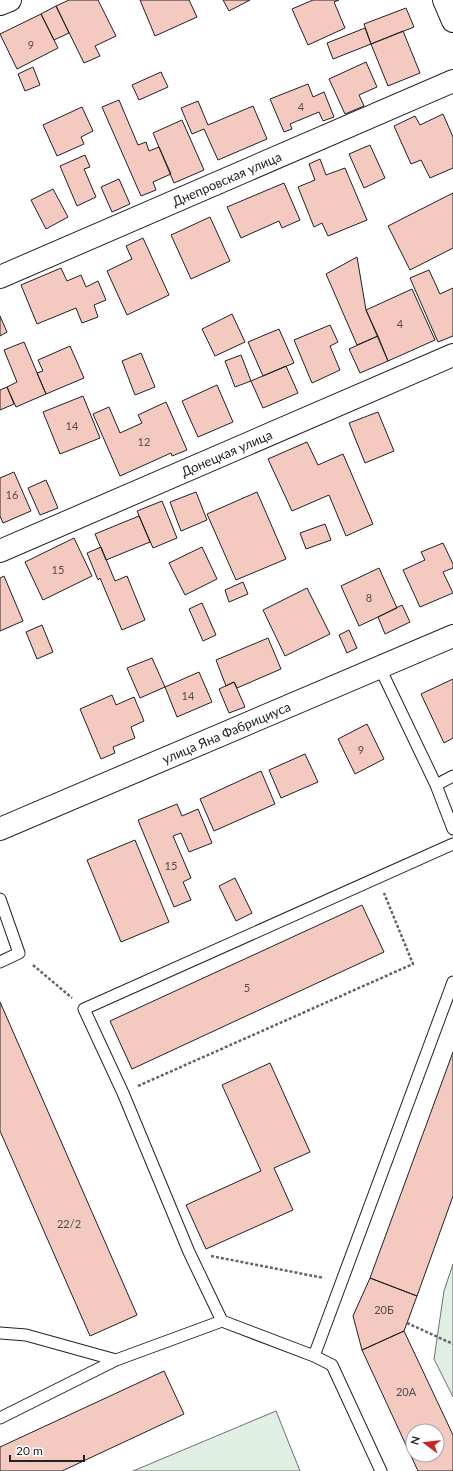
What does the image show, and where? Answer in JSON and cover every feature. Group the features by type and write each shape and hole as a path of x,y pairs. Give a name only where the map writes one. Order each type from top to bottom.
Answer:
{"street":[{"path":"0,4 10,0"},
{"path":"444,0 453,21"},
{"name":"Днепровская улица","path":"0,277 453,81"},
{"name":"Донецкая улица","path":"0,551 453,355"},
{"name":"улица Яна Фабрициуса","path":"0,828 453,636"}],"lane":[{"path":"380,668 436,785 453,829"},
{"path":"436,785 453,776"},
{"path":"222,1321 190,1252 123,1093 84,1009 453,844"},
{"path":"0,899 19,952 0,962"},
{"path":"314,1356 453,982"},
{"path":"0,1418 116,1360 222,1321 314,1356 332,1365 381,1471"},
{"path":"0,1333 26,1335 116,1360"}],"path":[{"path":"123,1093 413,964 378,878"},
{"path":"19,952 84,1009"},
{"path":"190,1252 342,1281"},
{"path":"407,1323 453,1344"}],"green space":[{"path":"453,1264 453,1397 434,1359 444,1291"},
{"path":"276,1411 300,1471 133,1471"}],"building":[{"path":"69,0 98,0 116,36 95,46 100,56 84,63 56,6"},
{"path":"140,0 189,0 197,17 155,36"},
{"path":"223,0 250,0 229,11"},
{"path":"313,0 339,0 334,2 345,28 308,45 292,9"},
{"path":"56,6 69,33 54,40 41,14"},
{"path":"406,8 414,27 371,44 364,24"},
{"path":"41,14 58,48 17,69 0,34"},
{"path":"365,28 371,44 333,59 327,43"},
{"path":"403,31 420,73 388,86 371,44"},
{"path":"366,62 377,87 359,95 364,106 345,114 329,79"},
{"path":"33,67 40,85 25,91 18,74"},
{"path":"161,72 168,87 139,100 132,85"},
{"path":"308,84 313,97 324,92 334,117 323,121 319,112 290,124 292,129 284,132 270,99"},
{"path":"119,100 138,145 146,142 149,151 159,147 171,174 153,182 156,190 141,196 102,107"},
{"path":"198,101 208,125 253,106 267,139 218,160 204,129 192,134 181,108"},
{"path":"82,107 93,131 81,137 84,144 57,156 43,125"},
{"path":"443,114 453,137 453,168 430,178 421,160 411,164 394,126 415,116 420,125"},
{"path":"182,120 204,170 174,183 153,133"},
{"path":"370,145 385,178 364,188 349,154"},
{"path":"85,155 90,167 84,169 96,197 77,206 60,166"},
{"path":"320,159 326,175 345,168 367,220 328,236 322,223 314,227 298,187 315,180 309,164"},
{"path":"119,179 130,204 112,212 101,187"},
{"path":"284,183 300,220 282,228 279,221 241,238 227,207"},
{"path":"53,189 68,217 46,229 31,200"},
{"path":"453,193 453,248 410,270 388,226"},
{"path":"210,217 230,261 191,279 171,235"},
{"path":"143,238 169,295 127,315 107,271 132,259 126,246"},
{"path":"357,257 366,310 378,336 357,345 326,274"},
{"path":"61,268 67,281 81,275 86,287 98,281 106,300 94,305 98,317 82,323 76,308 37,324 21,285"},
{"path":"429,270 440,294 453,288 453,336 438,342 410,278"},
{"path":"412,289 435,340 388,361 366,310"},
{"path":"232,314 245,342 215,356 202,329"},
{"path":"0,316 7,332 0,336"},
{"path":"330,325 338,342 330,346 340,370 312,383 294,340"},
{"path":"279,329 294,363 263,376 248,342"},
{"path":"378,336 388,361 360,373 349,349"},
{"path":"24,342 46,394 16,407 7,387 17,382 4,350"},
{"path":"70,346 84,378 46,394 37,373 43,371 38,360"},
{"path":"141,353 155,387 135,395 122,361"},
{"path":"241,355 251,381 235,387 225,361"},
{"path":"286,366 298,393 263,408 251,381"},
{"path":"217,385 233,422 198,437 182,401"},
{"path":"7,387 14,404 0,410 0,390"},
{"path":"83,396 100,438 60,454 43,412"},
{"path":"166,402 187,450 172,456 171,453 120,476 93,414 109,407 120,433 142,423 138,415"},
{"path":"378,412 394,451 365,463 349,423"},
{"path":"307,442 318,465 343,454 373,524 346,536 329,495 292,511 268,459"},
{"path":"14,472 31,511 3,523 0,516 0,478"},
{"path":"46,480 58,508 40,515 28,488"},
{"path":"196,492 207,520 181,531 170,502"},
{"path":"257,492 286,559 236,580 207,514"},
{"path":"162,501 177,538 153,548 137,511"},
{"path":"139,516 150,542 106,560 95,534"},
{"path":"325,524 331,540 306,549 300,533"},
{"path":"74,538 92,576 43,600 25,562"},
{"path":"443,543 453,564 453,568 443,572 453,593 420,607 403,570 425,560 421,552"},
{"path":"101,547 115,581 127,576 145,620 122,630 100,578 98,580 87,553"},
{"path":"202,547 217,579 185,595 169,563"},
{"path":"379,568 397,608 359,626 341,586"},
{"path":"4,576 23,621 0,631 0,578"},
{"path":"243,582 248,594 229,602 225,590"},
{"path":"307,588 330,634 285,656 263,610"},
{"path":"202,603 216,635 203,641 189,609"},
{"path":"402,605 410,622 385,634 378,617"},
{"path":"42,625 53,652 37,659 26,632"},
{"path":"349,630 357,648 347,653 339,635"},
{"path":"268,638 281,669 237,688 234,682 226,686 216,660"},
{"path":"152,658 165,687 140,698 127,668"},
{"path":"199,672 212,702 177,717 165,687"},
{"path":"453,679 453,738 444,743 421,694"},
{"path":"234,682 245,707 229,713 219,689"},
{"path":"112,695 116,705 134,697 144,721 131,727 135,738 113,747 115,753 101,759 80,709"},
{"path":"367,724 384,759 355,774 338,739"},
{"path":"305,754 318,782 281,798 269,770"},
{"path":"261,771 275,804 214,831 200,799"},
{"path":"177,804 182,816 198,809 212,843 189,852 181,833 173,836 191,878 183,882 191,900 174,907 138,820"},
{"path":"135,840 169,922 121,942 87,860"},
{"path":"235,878 252,913 236,921 219,886"},
{"path":"362,905 384,952 132,1069 110,1021"},
{"path":"0,1002 137,1315 90,1336 0,1131"},
{"path":"453,1052 453,1196 417,1296 370,1278"},
{"path":"270,1063 310,1152 274,1168 293,1210 206,1249 186,1205 261,1171 222,1085"},
{"path":"370,1278 417,1296 404,1331 362,1350 353,1316"},
{"path":"404,1331 453,1435 453,1471 418,1471 414,1463 445,1463 445,1423 405,1423 405,1443 362,1350"},
{"path":"164,1371 184,1414 62,1471 0,1471 0,1447"}]}
